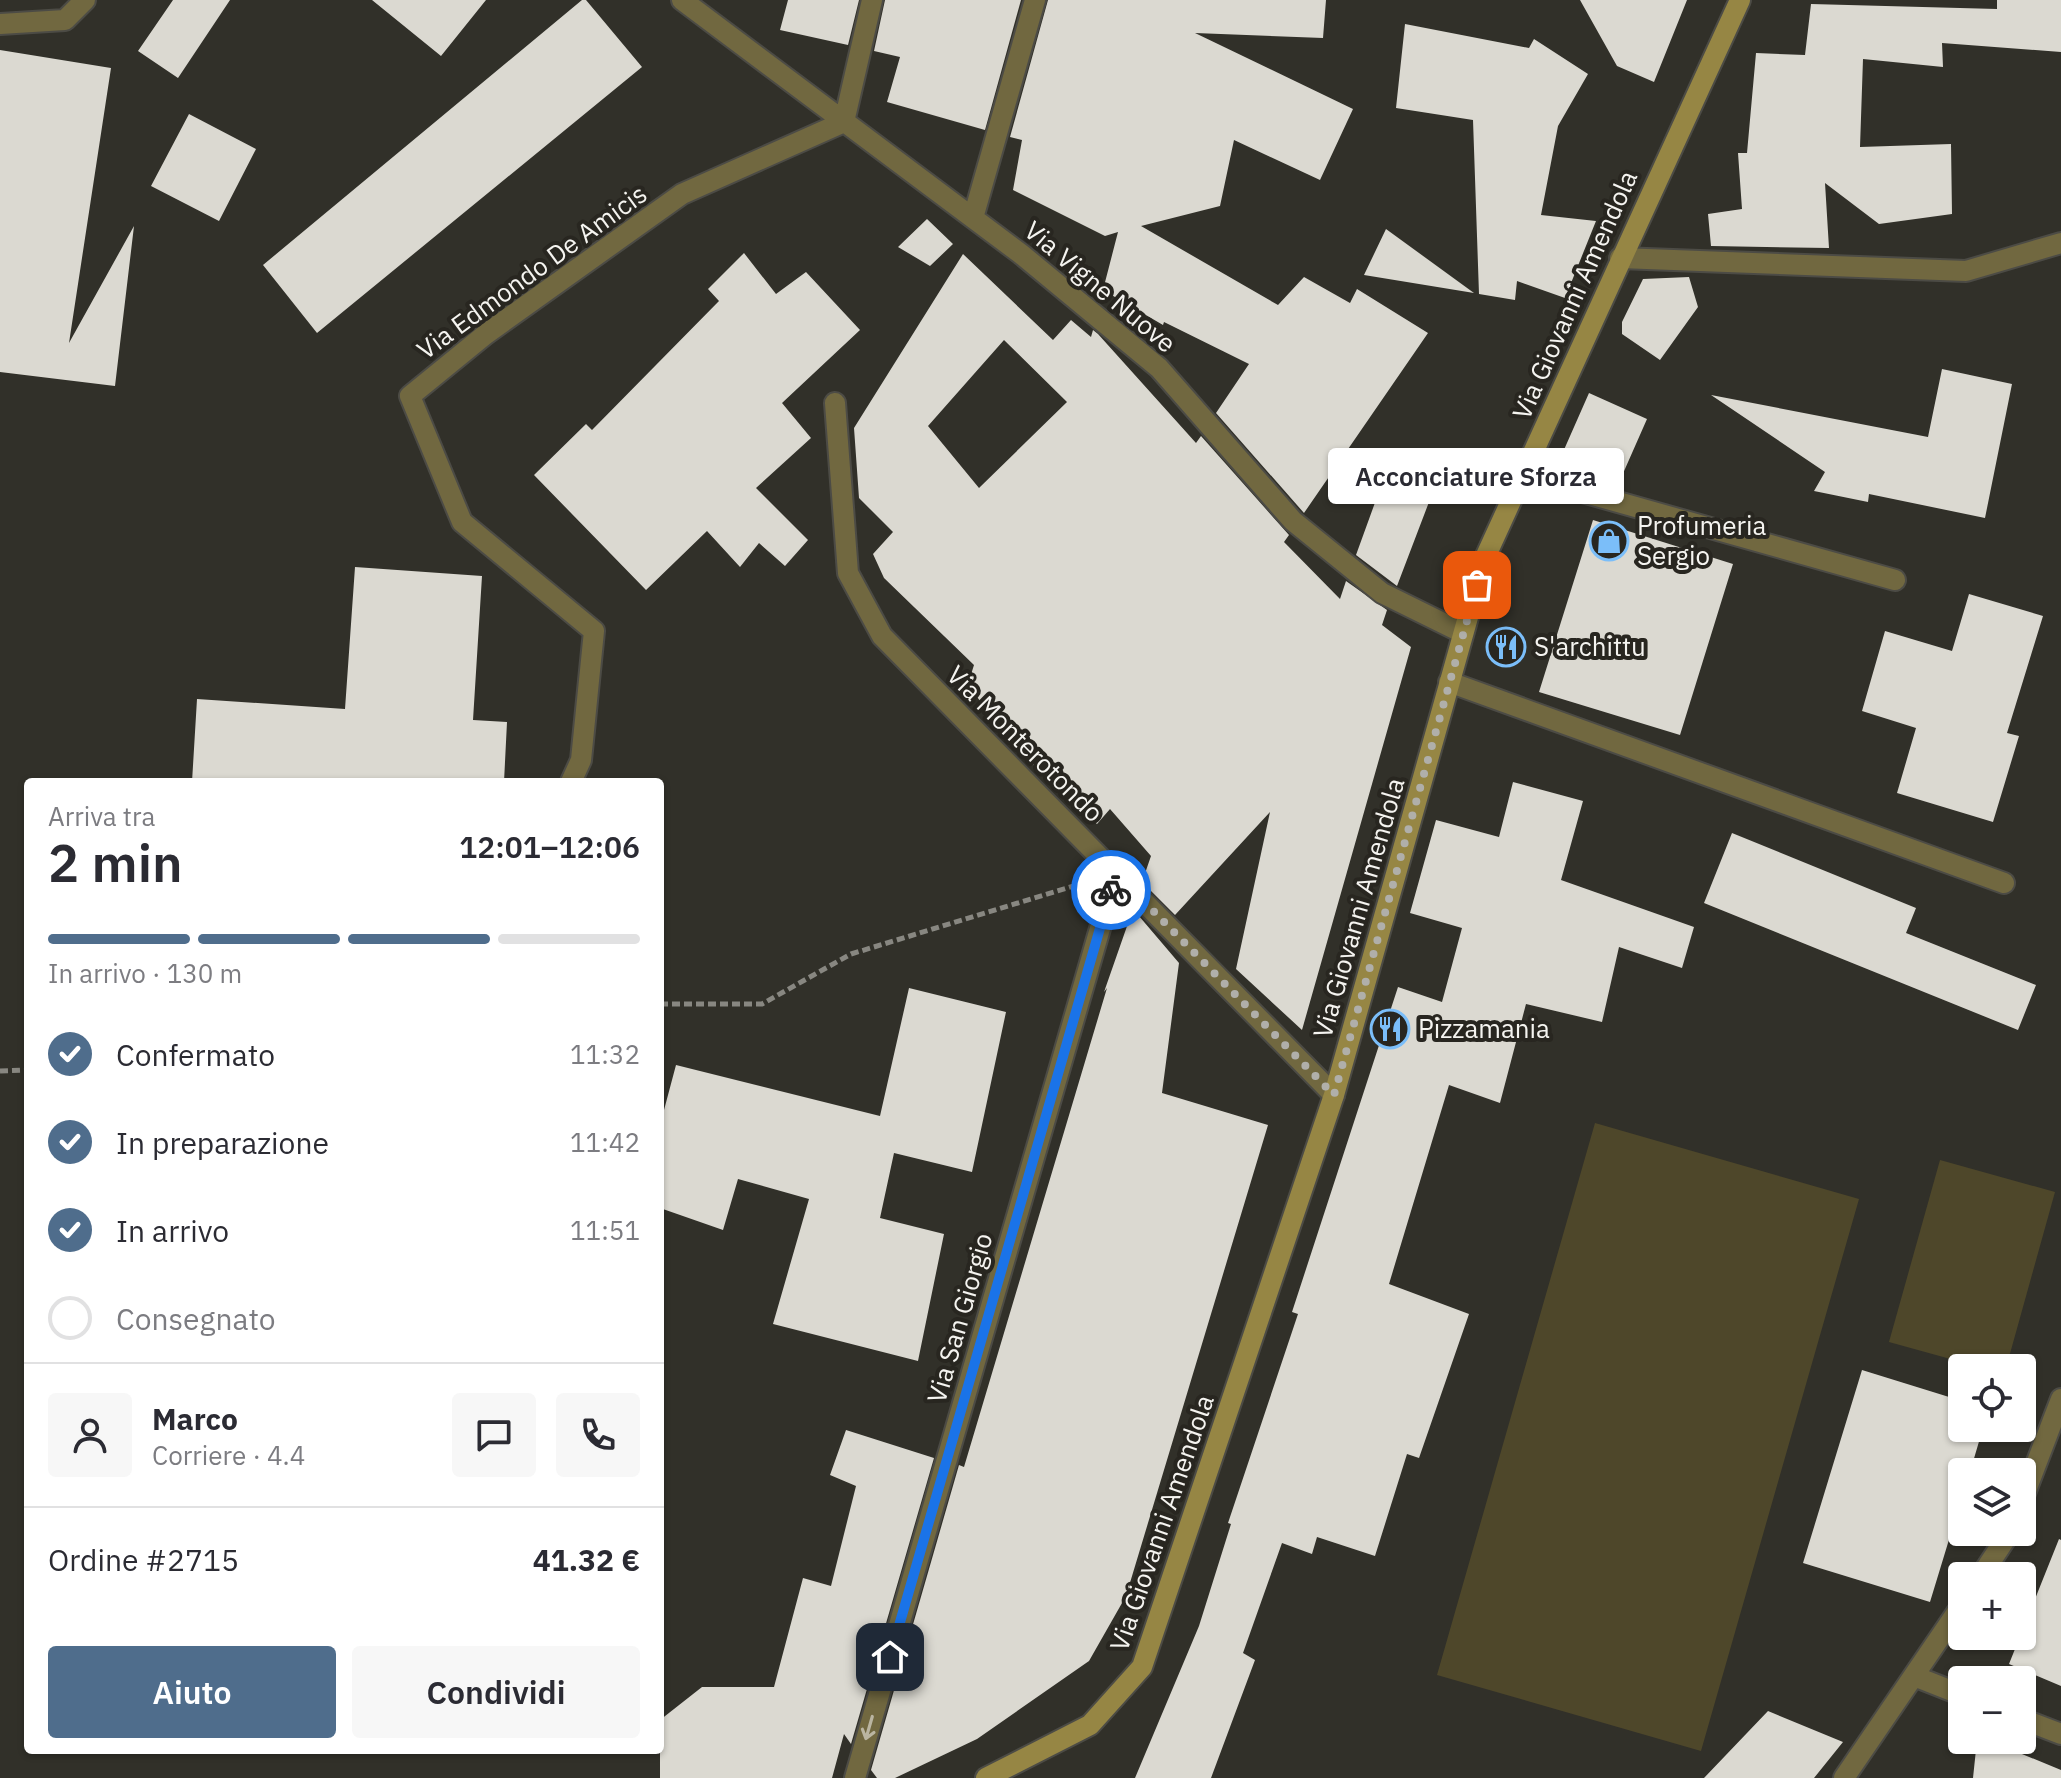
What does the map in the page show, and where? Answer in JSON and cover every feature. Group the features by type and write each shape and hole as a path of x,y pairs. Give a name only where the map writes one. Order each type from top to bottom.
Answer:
{"main road":[{"name":"Via Giovanni Amendola","path":"986,1778 1090,1725 1142,1667 1334,1095 1484,560 1740,0"}],"street":[{"path":"0,24 65,20 85,0"},
{"name":"Via Vigne Nuove","path":"682,0 973,218 1159,368 1293,521 1382,593 1463,633"},
{"path":"844,122 872,0"},
{"path":"973,218 1035,0"},
{"name":"Via Edmondo De Amicis","path":"573,778 581,760 594,631 462,522 410,396 486,334 682,194 844,122"},
{"path":"1620,258 1966,271 2061,243"},
{"name":"Via Monterotondo","path":"835,403 848,573 882,636 1334,1095"},
{"path":"1522,475 1895,580"},
{"path":"1449,682 2004,883"},
{"name":"Via San Giorgio","path":"855,1778 1116,873"},
{"path":"2036,1464 2061,1399"},
{"path":"1844,1778 1948,1626"},
{"path":"1914,1676 1948,1689"},
{"path":"2036,1724 2061,1734"}],"path":[{"path":"664,1004 762,1004 851,954 1116,873"},
{"path":"0,1071 24,1070"}],"shaded area":[{"path":"1595,1123 1859,1199 1701,1751 1437,1675"},
{"path":"1940,1160 2055,1192 2010,1354 1948,1354 1948,1358 1889,1342"}],"building":[{"path":"173,0 230,0 178,78 138,51"},
{"path":"372,0 486,0 441,56"},
{"path":"582,0 586,0 642,67 317,333 263,265"},
{"path":"788,0 859,0 848,45 780,30"},
{"path":"885,0 1021,0 985,130 887,102 900,57 874,51"},
{"path":"1048,0 1326,0 1323,38 1195,33 1353,109 1320,180 1234,140 1220,206 1141,226 1278,305 1304,277 1350,303 1357,289 1428,333 1304,513 1216,413 1249,364 1164,322 1163,325 1103,290 1118,232 1105,236 1013,190 1022,140 1010,137"},
{"path":"1580,0 1687,0 1654,82 1617,66"},
{"path":"1997,0 2061,0 2061,52 1942,43 1943,67 1863,59 1860,147 1951,144 1952,214 1879,224 1825,183 1829,248 1711,246 1708,214 1742,209 1738,153 1747,153 1756,53 1805,55 1811,4 1997,9"},
{"path":"1405,24 1529,48 1534,39 1588,74 1558,126 1541,215 1596,221 1565,298 1517,281 1515,300 1479,294 1473,120 1396,108"},
{"path":"0,50 111,68 69,343 134,226 115,386 0,372"},
{"path":"189,114 256,149 219,221 151,186"},
{"path":"927,219 953,244 930,266 898,247"},
{"path":"1386,229 1474,293 1364,275"},
{"path":"744,253 776,294 806,272 860,330 782,403 811,438 756,488 808,540 785,566 759,543 740,567 707,531 646,590 534,475 586,424 592,430 719,301 708,289"},
{"path":"963,254 1053,340 1071,320 1091,337 1093,330 1098,334 1196,443 1201,436 1289,535 1284,542 1340,599 1346,581 1387,610 1382,625 1411,647 1302,1030 1236,969 1270,812 1175,915 1142,882 1151,856 1110,809 1097,824 1012,746 968,684 974,665 884,578 873,554 893,532 859,498 854,428","holes":["1004,340 1067,402 979,488 928,426"]},
{"path":"1689,277 1698,307 1660,360 1622,334 1622,322 1643,279"},
{"path":"1942,369 2012,384 1985,518 1869,494 1868,502 1814,491 1825,472 1711,395 1928,437"},
{"path":"1589,393 1647,419 1621,478 1563,452"},
{"path":"1389,464 1437,481 1397,586 1356,555"},
{"path":"1593,520 1733,564 1680,735 1539,692"},
{"path":"355,567 482,576 473,720 507,722 504,778 192,778 197,699 345,709"},
{"path":"1969,594 2043,616 2007,733 2019,736 1993,822 1897,793 1916,728 1862,711 1885,631 1952,651"},
{"path":"1513,782 1583,801 1561,880 1694,927 1682,968 1619,947 1602,1022 1526,1004 1500,1103 1449,1085 1389,1284 1469,1314 1419,1458 1407,1454 1375,1556 1317,1537 1312,1554 1282,1543 1243,1653 1255,1660 1211,1778 1135,1778 1199,1626 1231,1524 1228,1523 1298,1314 1292,1312 1398,987 1442,1002 1462,928 1410,913 1436,820 1499,837"},
{"path":"1732,833 1916,908 1906,933 2036,985 2018,1030 1704,903"},
{"path":"1133,909 1179,963 1162,1093 1268,1125 1126,1596 1089,1661 977,1739 895,1778 877,1778 871,1770 959,1465 964,1467 1107,988 1104,992"},
{"path":"909,988 1006,1012 972,1172 894,1153 880,1218 944,1234 918,1361 773,1324 809,1199 738,1179 723,1230 664,1209 664,1110 676,1065 880,1116"},
{"path":"1862,1370 1948,1397 1948,1442 1979,1442 1974,1458 1948,1458 1948,1543 1930,1602 1803,1563"},
{"path":"846,1430 934,1458 851,1744 844,1734 832,1778 660,1778 660,1754 664,1754 664,1717 702,1687 774,1687 803,1578 831,1586 856,1486 830,1475"},
{"path":"2059,1539 2061,1686 2036,1675 2036,1666 2009,1664 2015,1650 2036,1650 2036,1596"},
{"path":"1768,1711 1843,1742 1814,1778 1704,1778"},
{"path":"1976,1754 2022,1754 2061,1770 2061,1778 1973,1778"}],"way so far":[{"path":"1111,890 1116,873 1334,1095 1477,585"}],"place":[{"name":"Profumeria Sergio","path":"1609,541"},
{"name":"Acconciature Sforza","path":"1477,585"},
{"name":"S'archittu","path":"1506,647"},
{"name":"Pizzamania","path":"1390,1029"}],"route":[{"path":"890,1657 1111,890"}]}
